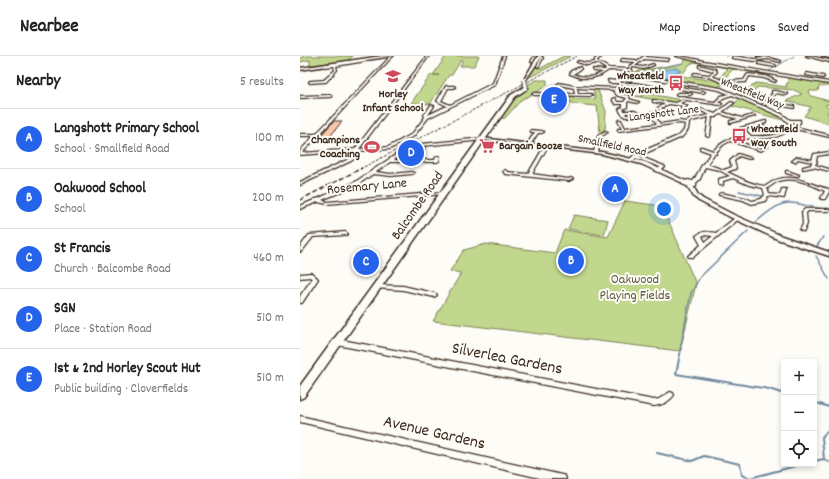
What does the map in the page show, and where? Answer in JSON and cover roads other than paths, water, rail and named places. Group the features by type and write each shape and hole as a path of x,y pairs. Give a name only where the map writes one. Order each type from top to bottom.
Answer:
{"main road":[{"path":"300,68 391,56"},
{"name":"Balcombe Road","path":"300,394 513,96 526,88 524,80 538,56"}],"street":[{"path":"300,154 391,56"},
{"path":"300,184 356,156 356,150 364,138 428,56"},
{"path":"427,117 494,84 504,56"},
{"path":"532,61 538,56 542,58 538,66"},
{"path":"597,62 596,60 602,56"},
{"path":"677,56 704,62 819,78"},
{"path":"758,56 780,61"},
{"path":"807,56 829,61"},
{"path":"824,56 828,57"},
{"path":"595,69 630,70 631,66 636,61 644,57 668,61"},
{"path":"733,57 755,60 766,57"},
{"path":"324,66 336,65 367,58"},
{"path":"621,59 636,61"},
{"path":"755,60 775,66"},
{"path":"578,62 587,64 597,62 607,70 616,74"},
{"path":"757,68 759,62"},
{"path":"310,82 326,80 336,70 336,65"},
{"path":"631,66 644,68 653,65"},
{"path":"700,66 715,70 716,72 710,76"},
{"path":"749,67 766,70"},
{"path":"580,68 571,74 592,78 607,70"},
{"name":"Wheatfield Way","path":"630,70 634,75 720,89 781,115 790,121 790,127 775,136 731,139"},
{"path":"588,74 592,78"},
{"path":"601,74 606,77"},
{"path":"693,74 710,76 725,82 745,81 748,75 764,77 775,82"},
{"path":"808,74 829,83"},
{"path":"617,90 619,83 618,78 629,78"},
{"path":"644,86 653,79"},
{"path":"609,81 658,88"},
{"path":"720,89 726,84 725,82"},
{"path":"552,83 575,87 617,90 627,100"},
{"path":"556,88 559,84"},
{"path":"450,106 439,101 448,88 454,87"},
{"path":"575,87 577,95"},
{"path":"680,88 703,92"},
{"path":"689,89 688,92 693,96 694,100"},
{"path":"608,92 617,90"},
{"path":"757,106 766,102 774,92 786,94"},
{"path":"534,94 590,95"},
{"path":"678,94 690,94"},
{"path":"716,103 722,97 733,94"},
{"path":"300,97 330,96"},
{"path":"614,99 616,103 627,100 637,102"},
{"path":"678,104 684,99 720,104"},
{"path":"622,112 620,109 625,107 627,100"},
{"path":"654,101 685,106 682,109"},
{"path":"766,102 794,107"},
{"name":"Langshott Lane","path":"620,121 623,124 620,125 621,129 680,122 687,123 694,120 715,116 721,113 732,103"},
{"path":"622,112 629,117 665,113 659,108 667,104"},
{"path":"300,154 385,148 413,135 427,117 426,115 432,106"},
{"path":"702,110 715,116"},
{"path":"645,111 653,115 659,125"},
{"path":"616,113 635,112"},
{"path":"721,113 741,119"},
{"path":"688,114 694,120"},
{"path":"731,122 753,116"},
{"path":"708,136 710,118"},
{"path":"790,121 795,121"},
{"path":"750,137 741,129 765,122"},
{"path":"633,158 681,136 686,130 687,123"},
{"path":"757,125 770,130"},
{"path":"790,127 829,136"},
{"path":"532,131 542,132"},
{"path":"529,144 537,132"},
{"path":"596,152 600,136 606,132"},
{"path":"300,135 317,135"},
{"path":"685,182 686,185 692,185 700,176 711,152 731,139 760,150 766,146"},
{"path":"300,208 350,187 374,173 406,149 416,145 482,140"},
{"name":"Smallfield Road","path":"482,140 496,140 633,158 685,182"},
{"path":"529,175 546,146"},
{"path":"701,148 711,152"},
{"path":"814,164 815,155 829,153"},
{"path":"725,171 734,168 732,161 738,155 749,158"},
{"path":"390,161 437,161 438,157"},
{"path":"794,161 797,158 829,170"},
{"path":"804,168 814,164"},
{"path":"704,165 725,171 733,177 765,187 780,178 797,175"},
{"path":"506,172 570,179"},
{"path":"787,172 797,175 828,191 823,198"},
{"path":"374,173 391,175 412,173"},
{"path":"721,184 721,180 733,177"},
{"path":"692,185 696,196 701,200 737,219 774,236 829,254"},
{"path":"765,187 767,195"},
{"path":"767,195 782,197 784,190"},
{"name":"Rosemary Lane","path":"316,200 327,203 443,193"},
{"path":"722,194 744,199 750,204 763,200 767,195"},
{"path":"798,224 803,228 804,216 807,210 829,210"},
{"path":"692,256 737,219"},
{"path":"300,250 311,236 338,236 345,234"},
{"path":"704,245 699,236 702,234 716,235"},
{"path":"300,276 311,275 314,279 300,301"},
{"path":"376,287 403,288 434,295"},
{"name":"Silverlea Gardens","path":"337,342 654,403 662,402 670,395"},
{"name":"Avenue Gardens","path":"300,419 562,479"}],"water":[{"path":"676,68 681,71 671,74 671,77 664,78 648,76 648,73"}],"waterway":[{"path":"769,71 794,56"},
{"path":"637,74 683,63 686,59"},
{"path":"739,191 762,196"},
{"path":"755,223 773,208 786,203 801,204 824,209"},
{"path":"680,350 691,293 700,277 748,231"},
{"path":"817,246 823,237"},
{"path":"816,256 829,279"},
{"path":"681,349 676,374 769,389 781,393"},
{"path":"817,403 829,407"},
{"path":"824,459 822,437 829,429"},
{"path":"657,453 692,461 704,456 740,464 742,475 750,478 792,467"},
{"path":"817,460 824,459"},
{"path":"824,459 829,462"}],"railway":[{"path":"360,169 577,56"},
{"path":"300,200 362,168"}],"place":[{"name":"Horley Infant School","path":"393,76"},
{"name":"Wheatfield Way North","path":"676,83"},
{"name":"1st & 2nd Horley Scout Hut","path":"554,100"},
{"name":"Wheatfield Way South","path":"739,136"},
{"name":"Bargain Booze","path":"487,146"},
{"name":"Champions Coaching","path":"372,147"},
{"name":"SGN","path":"411,153"},
{"name":"Langshott Primary School","path":"615,189"},
{"name":"Oakwood School","path":"571,261"},
{"name":"St Francis","path":"366,262"}],"park label":[{"name":"Oakwood Playing Fields","path":"635,288"}]}
